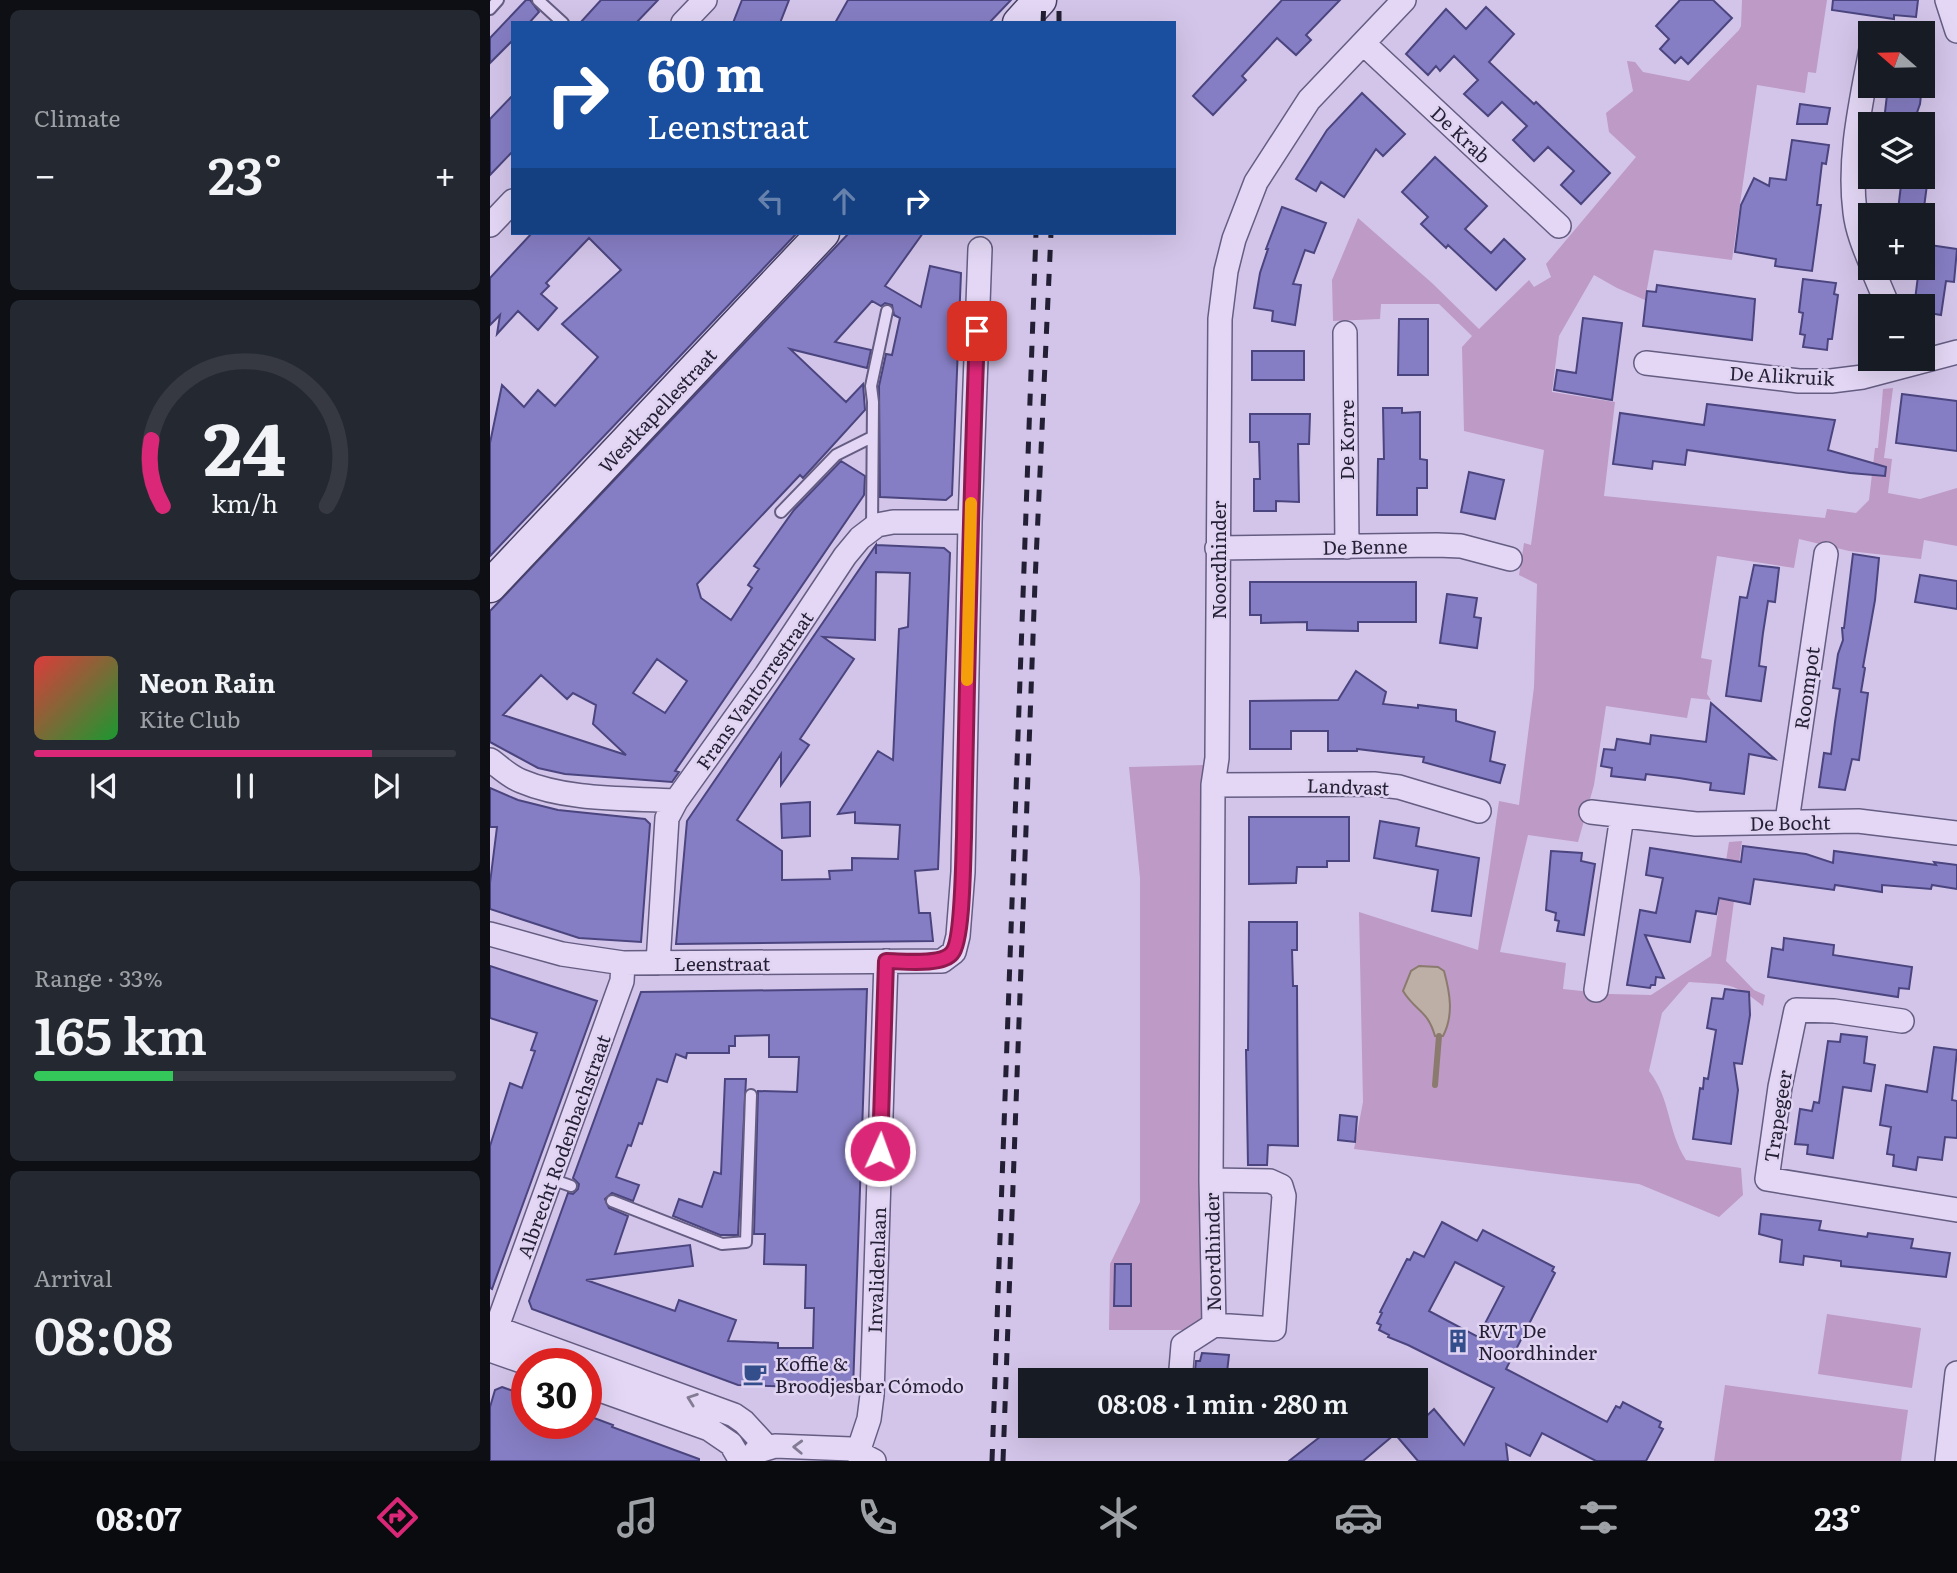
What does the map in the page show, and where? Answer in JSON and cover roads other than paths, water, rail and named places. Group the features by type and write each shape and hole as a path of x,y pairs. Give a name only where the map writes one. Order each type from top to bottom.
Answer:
{"street":[{"path":"685,21 705,0"},
{"path":"1021,21 1040,0"},
{"name":"Noordhinder","path":"1214,1325 1211,1180 1213,785 1217,758 1220,319 1226,271 1234,239 1256,182 1285,135 1308,100 1404,0"},
{"path":"1947,0 1957,31"},
{"name":"De Krab","path":"1363,43 1559,226"},
{"path":"1858,224 1852,177 1863,98"},
{"path":"490,225 511,203"},
{"name":"Westkapellestraat","path":"490,586 821,235"},
{"path":"872,529 877,525 893,522 970,522 980,249"},
{"name":"De Korre","path":"1345,333 1347,547"},
{"name":"De Alikruik","path":"1935,357 1957,352"},
{"name":"De Alikruik","path":"1646,363 1810,381 1863,377 1882,371"},
{"name":"Leenstraat","path":"490,934 562,954 623,963 942,961 954,952 958,936 963,872 970,522"},
{"name":"Frans Vantorrestraat","path":"658,963 667,818 845,556 860,538 872,529"},
{"name":"De Benne","path":"1217,548 1437,545 1461,547 1510,559"},
{"name":"Roompot","path":"1787,821 1826,554"},
{"path":"490,760 518,781 542,789 567,794 676,802"},
{"name":"Landvast","path":"1213,785 1374,784 1399,787 1479,811"},
{"name":"De Bocht","path":"1591,812 1696,824 1857,821 1957,833"},
{"path":"1596,990 1622,816"},
{"name":"Invalidenlaan","path":"866,1456 872,1395 886,961"},
{"name":"Albrecht Rodenbachstraat","path":"492,1337 561,1182 622,981 623,963"},
{"name":"Trapegeer","path":"1902,1021 1796,1010 1780,1087 1767,1179 1957,1210"},
{"name":"Noordhinder","path":"1182,1368 1183,1345 1214,1325 1274,1329 1284,1196 1281,1186 1270,1181 1211,1180"},
{"path":"492,1337 734,1415 767,1447"},
{"path":"492,1337 511,1351"},
{"path":"1947,1461 1957,1373"},
{"path":"602,1391 709,1429 731,1444 741,1461 767,1447 851,1449 866,1456"}],"lane":[{"path":"490,9 498,0"},
{"path":"538,0 561,21"},
{"path":"872,529 871,386 887,311"},
{"path":"781,512 836,455 872,437"},
{"path":"612,1201 722,1244 746,1242 751,1096"}],"waterway":[{"path":"1435,1085 1439,1036"}],"railway":[{"path":"1043,21 1044,0"},
{"path":"1059,0 1059,21"},
{"path":"992,1461 1036,235"},
{"path":"1003,1461 1035,582 1051,235"}],"place":[{"name":"RVT De Noordhinder","path":"1458,1341"},
{"name":"Koffie & Broodjesbar Cómodo","path":"755,1374"}]}
